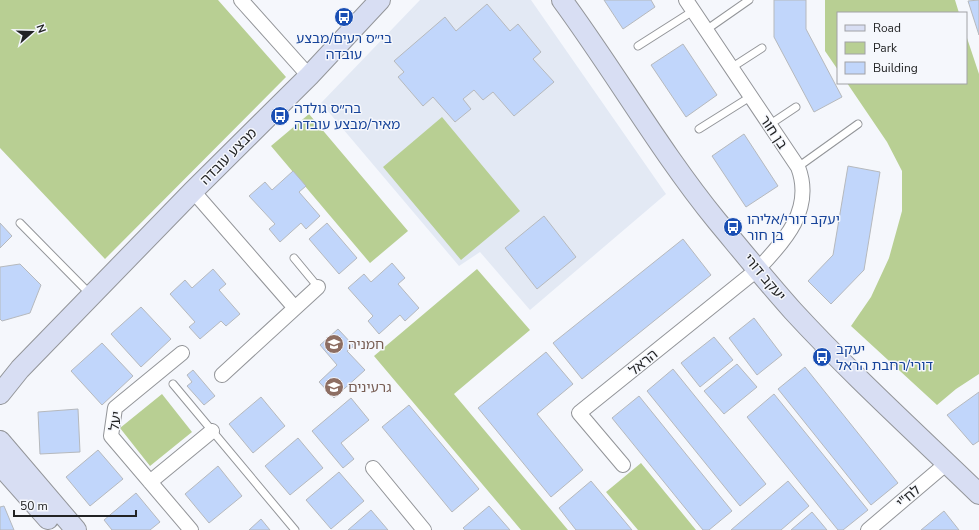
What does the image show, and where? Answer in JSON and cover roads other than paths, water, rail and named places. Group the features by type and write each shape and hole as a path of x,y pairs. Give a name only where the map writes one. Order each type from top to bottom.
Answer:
{"street":[{"path":"241,0 309,76"},
{"name":"מבצע עובדה","path":"0,394 20,369 193,191 309,76 380,0"},
{"name":"יעקב דורי","path":"562,0 584,30 670,158 717,221 798,316 979,494"},
{"name":"יעקב דורי","path":"567,0 584,30"},
{"name":"בן חור","path":"689,6 798,167 803,180 797,220 782,244 758,269"},
{"name":"מבצע עובדה","path":"193,191 295,308"},
{"name":"הראל","path":"623,465 579,413 758,269"},
{"path":"222,375 318,287"},
{"name":"יעל","path":"182,353 115,408 111,436 191,530"},
{"name":"מבצע עובדה","path":"0,383 20,369"},
{"path":"150,482 212,431"},
{"path":"0,441 76,530"},
{"name":"לח\"י","path":"868,530 947,463"},
{"path":"0,465 58,530"},
{"path":"373,468 424,530"}],"lane":[{"path":"706,30 749,0"},
{"path":"638,46 689,6"},
{"path":"731,68 762,48"},
{"path":"699,129 750,97"},
{"path":"769,125 796,107"},
{"path":"798,167 858,124"},
{"path":"20,223 92,296"},
{"path":"294,258 318,287"},
{"path":"173,384 295,530"}],"place":[{"name":"בי״ס רעים/מבצע עובדה","path":"344,17"},
{"name":"בה״ס גולדה מאיר/מבצע עובדה","path":"280,116"},
{"name":"יעקב דורי/אליהו בן חור","path":"733,227"},
{"name":"חמניה","path":"334,344"},
{"name":"יעקב דורי/רחבת הראל","path":"822,357"},
{"name":"גרעינים","path":"334,387"}]}
